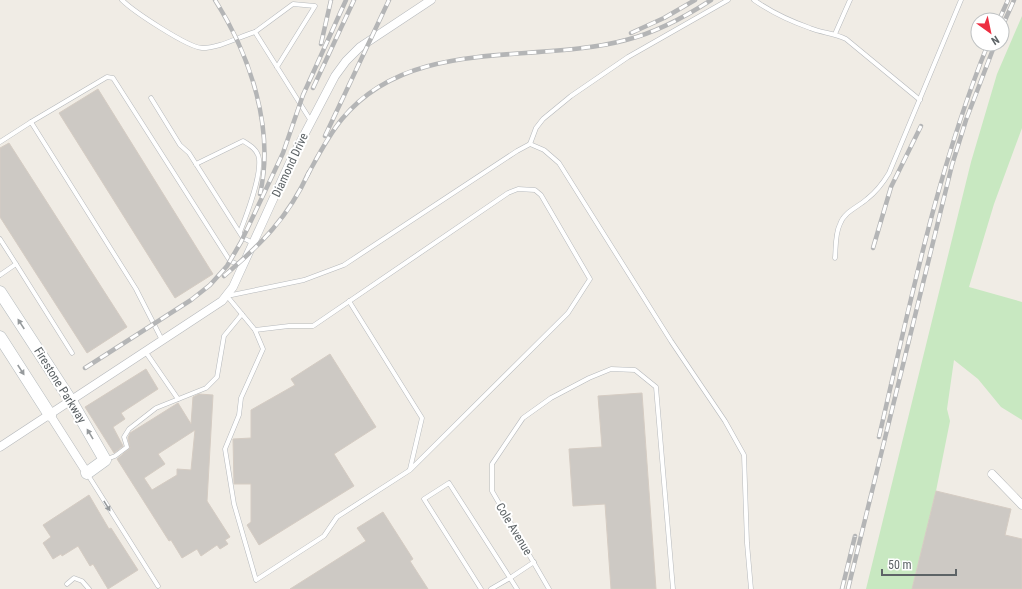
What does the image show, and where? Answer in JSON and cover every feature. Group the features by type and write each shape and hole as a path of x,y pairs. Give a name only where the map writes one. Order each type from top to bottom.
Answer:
{"street":[{"name":"Diamond Drive","path":"0,447 145,351 215,307 226,296 232,287 311,121 335,76 352,54 367,42 431,0"},
{"name":"Firestone Parkway","path":"0,292 71,401 106,460"},
{"name":"Firestone Parkway","path":"0,337 86,473"},
{"path":"86,473 106,460"},
{"path":"992,474 1022,505"}],"lane":[{"path":"122,0 164,31 200,48 224,44 255,32 293,4 315,6 277,67"},
{"path":"226,296 304,280 344,265 517,151 530,144 536,128 543,119 571,96 628,57 728,0"},
{"path":"754,0 794,22 812,29 836,34 846,39 920,100"},
{"path":"836,34 850,0"},
{"path":"835,258 836,235 840,222 849,212 880,188 896,158 961,0"},
{"path":"255,32 311,121"},
{"path":"0,142 107,77 113,78 230,261 242,266"},
{"path":"151,98 180,145 189,153 243,238 253,243"},
{"path":"31,122 136,289 162,340"},
{"path":"196,164 243,141 252,146 259,159 255,190 240,232"},
{"path":"530,144 544,150 559,163 671,342 725,421 744,455 747,543 751,589"},
{"path":"226,296 255,330 263,349 242,398 239,414 224,449 234,504 256,580 324,536 337,517 410,470 568,313 590,279 541,195 535,190 518,189 508,192 313,326 289,326 255,330"},
{"path":"0,240 72,353"},
{"path":"0,275 16,264"},
{"path":"349,301 422,418 410,470"},
{"path":"106,460 115,456 127,447 124,437 129,429 156,408 206,388 217,377 224,336 242,314"},
{"path":"145,351 178,399"},
{"name":"Cole Avenue","path":"549,589 492,491 492,464 523,418 551,398 611,369 635,370 656,386 673,589"},
{"name":"Firestone Parkway","path":"86,473 158,586"},
{"path":"481,589 424,499 449,483 517,589"},
{"path":"491,589 534,562"},
{"path":"67,584 74,578 82,581 89,589"}],"green space":[{"path":"1022,16 1022,128 994,204 969,287 1022,302 1022,420 1001,407 978,379 954,360 947,409 950,421 936,491 912,589 866,589 971,162 997,74 1006,52 1010,52 1010,44"}],"building":[{"path":"98,89 213,274 175,298 59,113"},
{"path":"9,143 127,327 87,353 0,217 0,148"},
{"path":"330,354 376,427 334,454 354,486 259,545 247,525 251,522 251,484 234,484 233,439 251,438 251,410 295,385 291,379"},
{"path":"146,369 158,389 121,413 125,419 113,427 123,446 114,453 85,407"},
{"path":"642,393 656,589 611,589 605,504 573,506 569,449 602,447 598,396"},
{"path":"199,394 213,395 207,501 230,537 225,540 228,544 220,549 217,545 201,556 197,549 182,558 171,540 169,541 117,459 130,448 128,438 130,433 178,403 191,424 193,397","holes":["195,430 191,470 177,469 177,475 152,490 144,478 165,464 158,454"]},
{"path":"936,491 1011,509 1005,535 1022,539 1022,589 912,589"},
{"path":"89,495 109,529 111,528 138,570 108,589 93,564 90,566 78,546 62,556 61,554 53,559 43,543 51,537 43,525"},
{"path":"383,512 413,559 410,561 428,589 290,589 366,541 357,528"}],"railway":[{"path":"215,0 228,21 239,44 249,68 256,93 262,119 264,144 264,169 260,194"},
{"path":"321,44 331,0"},
{"path":"85,368 191,300 210,285 227,266 241,242 283,153 303,95 346,0"},
{"path":"313,88 354,0"},
{"path":"325,136 389,0"},
{"path":"631,33 664,18 695,0"},
{"path":"307,176 328,139 342,119 370,93 402,75 438,64 475,57 590,47 626,40 649,33 711,0"},
{"path":"1003,12 1008,0"},
{"path":"1009,12 1014,0"},
{"path":"879,437 914,287 939,189 970,92 985,52"},
{"path":"848,589 952,165 966,120 992,52"},
{"path":"873,248 891,187 921,126"},
{"path":"224,276 250,253 283,217 309,172"},
{"path":"842,589 855,536"}]}
